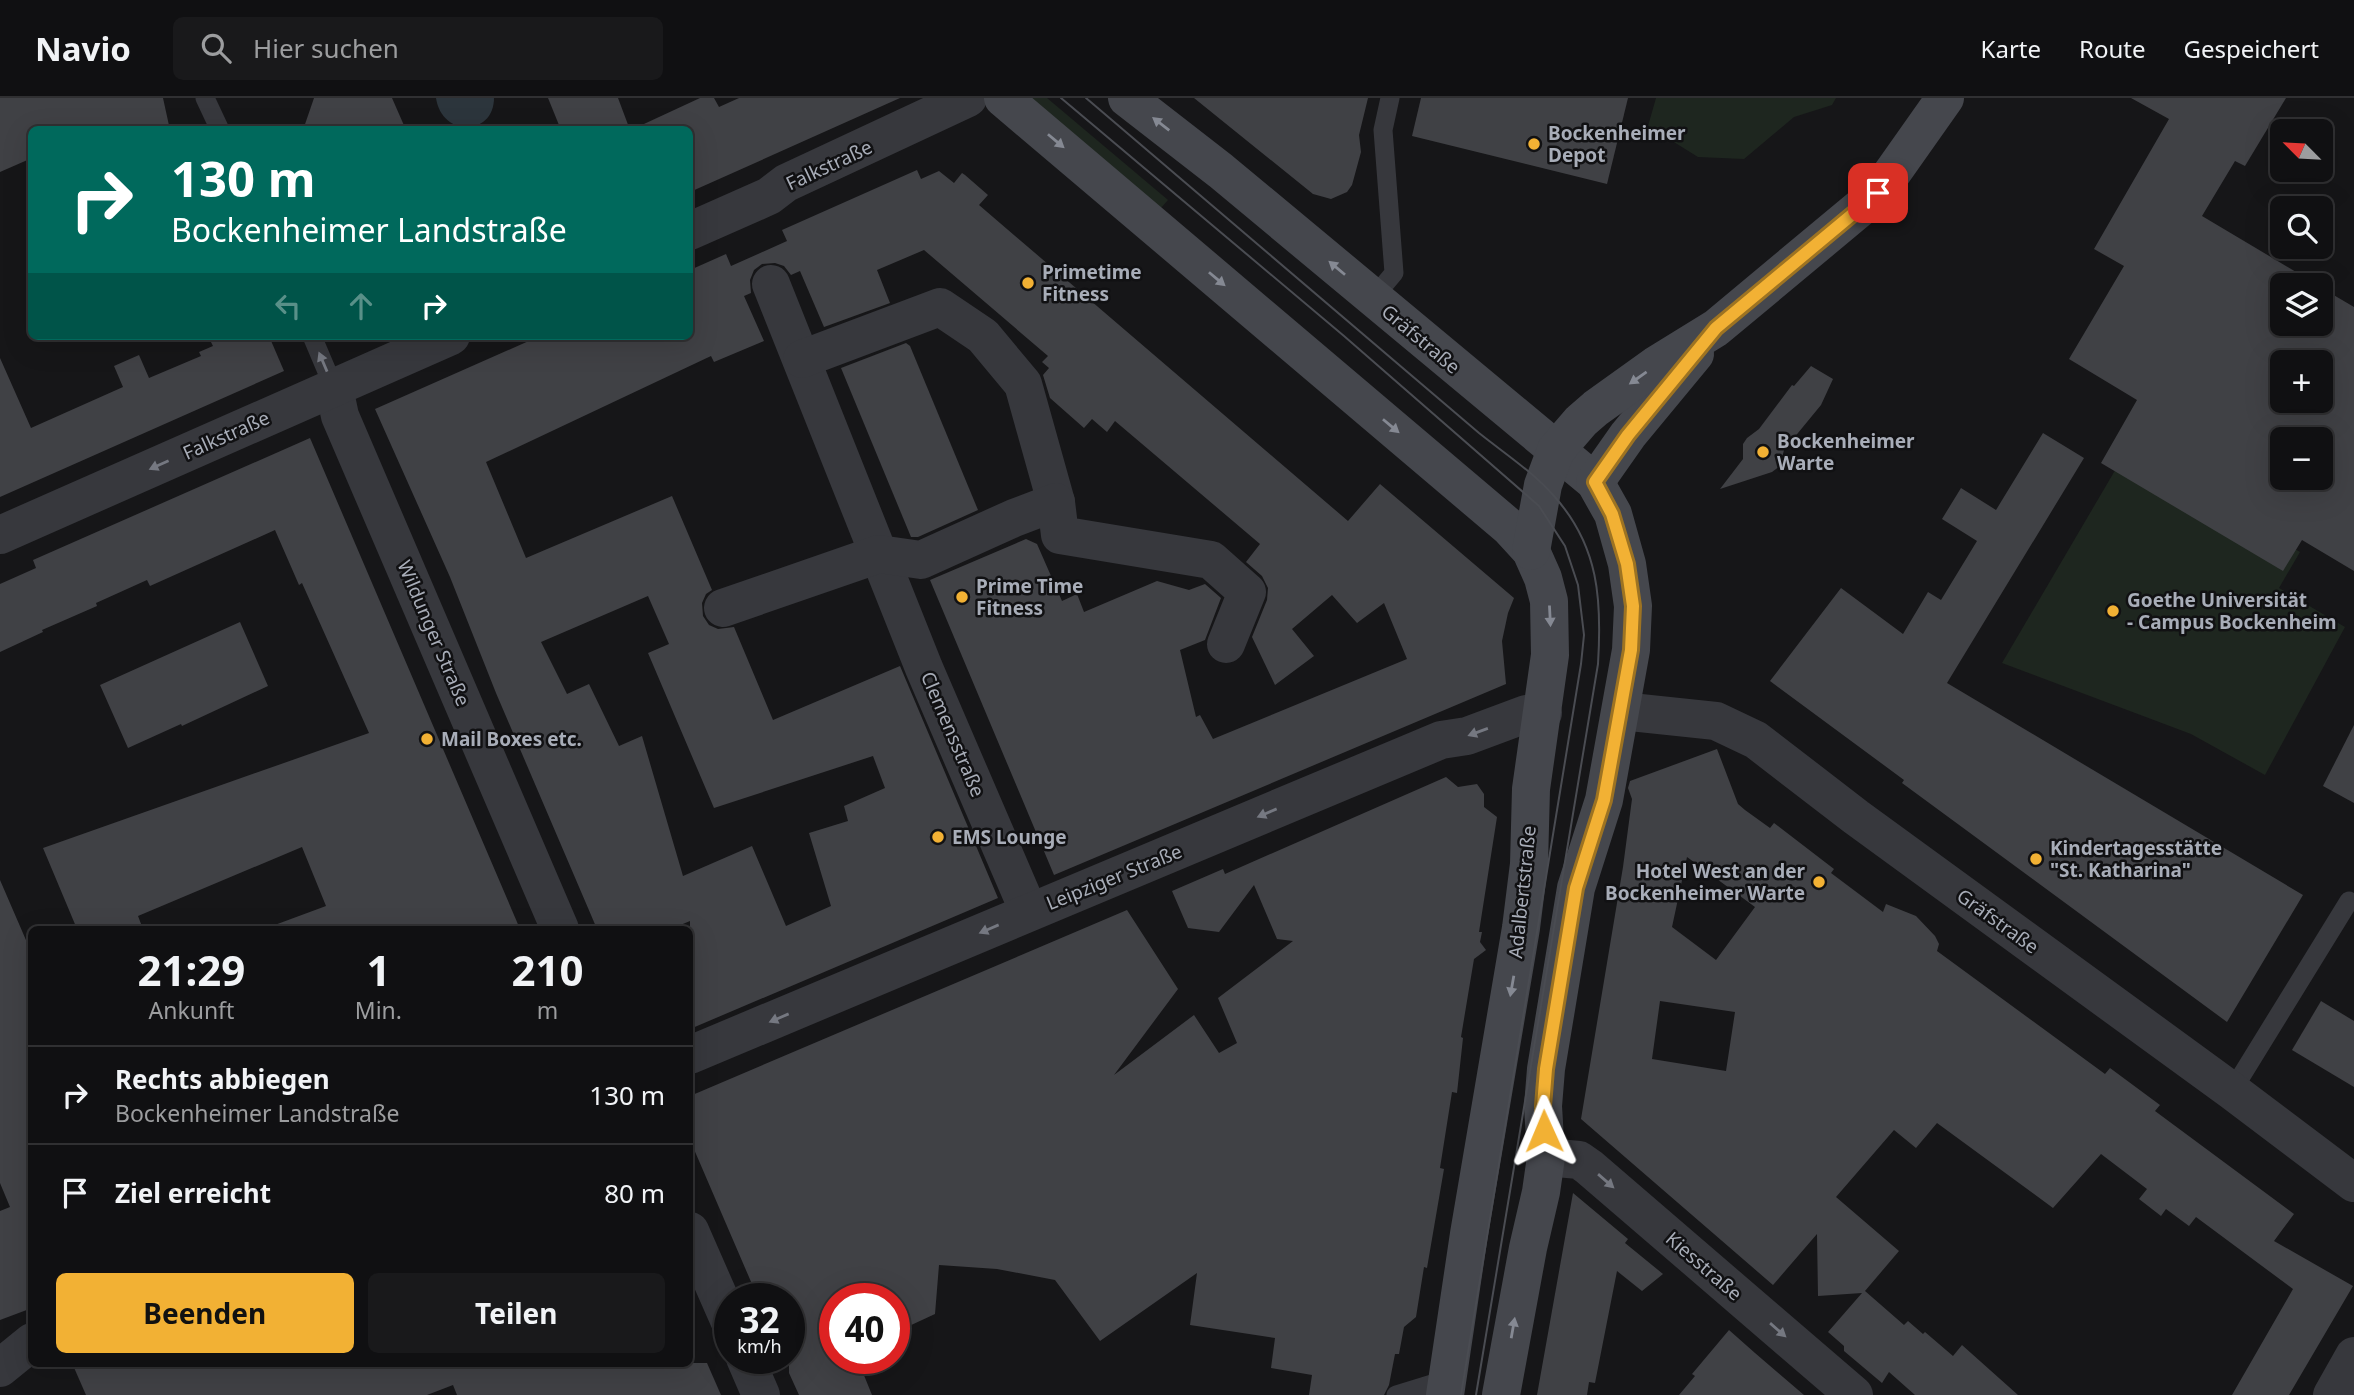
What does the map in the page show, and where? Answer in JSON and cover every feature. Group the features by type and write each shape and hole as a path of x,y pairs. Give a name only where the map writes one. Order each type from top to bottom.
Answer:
{"street":[{"name":"Falkstraße","path":"693,230 769,196 786,183 968,98"},
{"path":"1003,98 1446,472 1509,527 1531,551"},
{"name":"Gräfstraße","path":"1127,98 1228,177 1595,482"},
{"path":"1531,551 1540,497 1556,450 1596,408 1656,365 1716,328 1878,193 1945,98"},
{"name":"Clemensstraße","path":"771,284 924,668 1029,912"},
{"path":"802,359 940,307 983,336 1023,384 1056,502 1060,535 1211,560 1247,592 1226,644"},
{"path":"1446,472 1465,484 1501,495 1540,497 1595,482 1628,435 1716,328"},
{"name":"Falkstraße","path":"0,535 442,340"},
{"name":"Wildunger Straße","path":"334,388 340,416 559,926"},
{"path":"1501,1395 1541,1192 1546,1157 1543,1106 1546,1069 1576,888 1604,800 1631,650 1633,606 1624,549 1612,514 1595,482"},
{"path":"723,608 879,554 921,560 1056,502"},
{"name":"Adalbertstraße","path":"1447,1387 1469,1234 1521,928 1529,864 1531,789 1550,655 1549,601 1543,578 1531,551"},
{"name":"Gräfstraße","path":"1621,711 1716,721 1756,740 1856,817 2354,1183"},
{"name":"Leipziger Straße","path":"693,1054 1441,740 1467,736 1526,714 1543,713"},
{"name":"Kiesstraße","path":"1546,1157 1579,1160 1590,1167 1854,1395"},
{"path":"1469,1234 1481,1217 1491,1214 1506,1217 1513,1222 1528,1248"},
{"path":"693,1238 714,1286"},
{"path":"0,1368 28,1345"},
{"path":"2332,1395 2354,1356"},
{"path":"752,1374 761,1395"}],"lane":[{"path":"205,98 218,126"},
{"path":"1373,298 1394,273 1383,130 1390,98"},
{"name":"Wildunger Straße","path":"314,340 334,388"},
{"path":"2232,1091 2349,901"},
{"path":"1396,1395 1447,1387"}],"shaded area":[{"path":"436,98 494,98 492,111 486,120 477,125 457,126 440,111"},
{"path":"1030,98 1047,98 1168,200 1160,209"},
{"path":"1656,98 1836,98 1832,105 1794,117 1744,159 1698,157 1648,126"},
{"path":"2127,450 2300,552 2279,588 2345,627 2265,775 2191,734 2002,663"}],"building":[{"path":"0,98 163,98 169,126 28,126 28,160 0,172"},
{"path":"314,98 392,98 404,126 304,126"},
{"path":"548,98 618,98 628,126 559,126"},
{"path":"700,98 714,98 719,107 739,98 900,98 693,191 693,126 640,126"},
{"path":"1194,98 1368,98 1359,135 1361,152 1352,185 1347,192 1331,199 1313,194"},
{"name":"Bockenheimer Depot","path":"1421,98 1628,98 1607,184 1412,136"},
{"path":"2131,98 2286,98 2273,119 2270,119 2270,125 2245,166 2235,161 2202,216 2270,256 2270,259 2298,273 2270,273 2270,336 2333,336 2333,295 2354,307 2354,571 2302,540 2283,571 2101,463 2137,400 2069,359 2124,266 2094,249 2169,119"},
{"path":"917,170 921,179 939,171 954,183 962,173 988,195 979,205 1348,521 1380,484 1514,598 1502,641 1506,684 1054,875 930,580 1026,539 1037,544 1062,601 1077,594 1084,612 1157,581 1189,590 1205,584 1221,598 1205,640 1180,650 1196,717 1200,715 1213,739 1407,659 1384,603 1357,623 1332,595 1292,629 1314,656 1275,685 1252,637 1267,600 1268,588 1262,576 1246,562 1260,544 1115,421 1107,432 1092,419 1084,428 1050,398 1043,375 1049,368 1042,362 1048,356 924,250 877,270 890,303 824,327 800,271 791,275 784,266 775,263 762,264 754,270 750,280 751,293 744,296 764,341 714,362 711,356 486,462 526,558 672,496 712,590 706,594 702,603 703,616 709,625 718,629 734,627 773,720 900,666 998,898 693,1028 693,926 690,926 690,921 678,926 596,926 496,693 450,577 375,409 531,340 693,340 693,269 726,254 731,266 787,241 782,230","holes":["648,596 669,644 648,653 714,808 873,756 885,788 844,806 848,821 809,833 831,906 786,926 752,846 683,876 642,736 619,746 589,684 567,694 541,642"]},
{"path":"210,340 271,340 284,371 0,497 0,358 31,428 123,387 114,366 139,355 149,378 201,356 199,352 213,346"},
{"path":"906,343 910,346 978,510 918,537 911,537 841,368"},
{"path":"1811,366 1833,379 1821,405 1784,450 1780,466 1772,472 1720,489 1743,459 1743,444 1747,438 1759,429 1792,385 1794,386"},
{"path":"2043,433 2084,458 1947,683 2303,895 2227,1022 1902,783 1904,780 1770,681 1841,588 1903,634 1928,592 1941,600 1977,541 1942,519 1961,488 1996,510"},
{"path":"310,438 519,926 272,926 326,906 302,847 138,916 142,926 76,926 43,848 369,733 302,583 299,585 275,530 150,586 147,580 0,652 0,584 36,568 33,560"},
{"path":"240,622 268,686 128,748 100,685"},
{"path":"2354,725 2354,803 2323,786"},
{"path":"1717,749 1738,804 1745,810 1770,828 1774,823 1834,869 1831,873 1883,912 1886,904 1916,916 1935,936 1939,944 1937,951 2105,1074 2110,1068 2160,1105 2155,1111 2294,1214 2274,1241 2353,1286 2289,1395 2232,1395 2293,1289 2196,1217 2189,1226 2166,1209 2161,1216 2139,1199 2147,1189 2101,1154 2053,1208 1937,1123 1916,1148 1894,1130 1836,1197 1899,1251 1865,1291 1904,1325 1908,1321 1953,1356 1962,1345 2018,1395 1915,1395 1889,1372 1882,1383 1844,1351 1844,1346 1828,1332 1862,1293 1818,1296 1817,1234 1773,1285 1581,1119 1623,867 1632,799 1628,788 1630,781","holes":["1687,857 1755,907 1716,960 1672,927","1660,1001 1735,1012 1726,1071 1652,1059"]},
{"path":"1446,777 1458,787 1477,784 1484,794 1484,807 1497,817 1479,932 1482,932 1480,942 1486,950 1474,959 1461,1037 1457,1093 1452,1092 1440,1168 1444,1169 1427,1268 1424,1267 1416,1317 1404,1327 1399,1354 1395,1354 1389,1385 1384,1395 1309,1395 1312,1375 1271,1368 1275,1338 1190,1325 1197,1273 1100,1341 1055,1280 997,1269 939,1265 935,1314 910,1326 910,1283 819,1283 819,1374 863,1374 872,1395 799,1395 789,1374 805,1374 805,1283 752,1283 693,1147 693,1095 1127,910 1178,989 1114,1075 1194,1015 1219,1053 1237,1043 1218,998 1293,941 1277,939 1254,885 1219,932 1188,928 1172,891 1223,869 1225,874"},
{"path":"0,880 28,945 28,1310 0,1320 0,1211 10,1207 0,1183"},
{"path":"2321,1001 2354,1021 2354,1087 2292,1050"},
{"path":"1573,1193 1628,1239 1625,1243 1663,1274 1642,1291 1617,1271 1595,1383 1589,1382 1587,1395 1537,1395"},
{"path":"1729,1330 1804,1395 1679,1395 1695,1376 1692,1374"},
{"path":"693,1363 707,1363 721,1395 457,1395 453,1385 427,1395 86,1395 74,1367 693,1367"}],"tram line":[{"path":"1061,98 1344,336 1539,506 1565,546 1578,585 1584,635 1581,664 1461,1395"},
{"path":"1086,98 1479,433 1537,479 1569,515 1589,554 1598,596 1598,664 1476,1395"}],"place":[{"name":"Bockenheimer Depot","path":"1534,144"},
{"name":"Primetime Fitness","path":"1028,283"},
{"name":"Bockenheimer Warte","path":"1763,452"},
{"name":"Prime Time Fitness","path":"962,597"},
{"name":"Goethe Universität - Campus Bockenheim","path":"2113,611"},
{"name":"Mail Boxes etc.","path":"427,739"},
{"name":"EMS Lounge","path":"938,837"},
{"name":"Kindertagesstätte \"St. Katharina\"","path":"2036,859"},
{"name":"Hotel West an der Bockenheimer Warte","path":"1819,882"}],"route":[{"path":"1544,1131 1546,1069 1576,888 1604,800 1621,711 1633,625 1633,606 1624,549 1606,500 1595,482 1628,435 1716,328 1878,193"}]}
